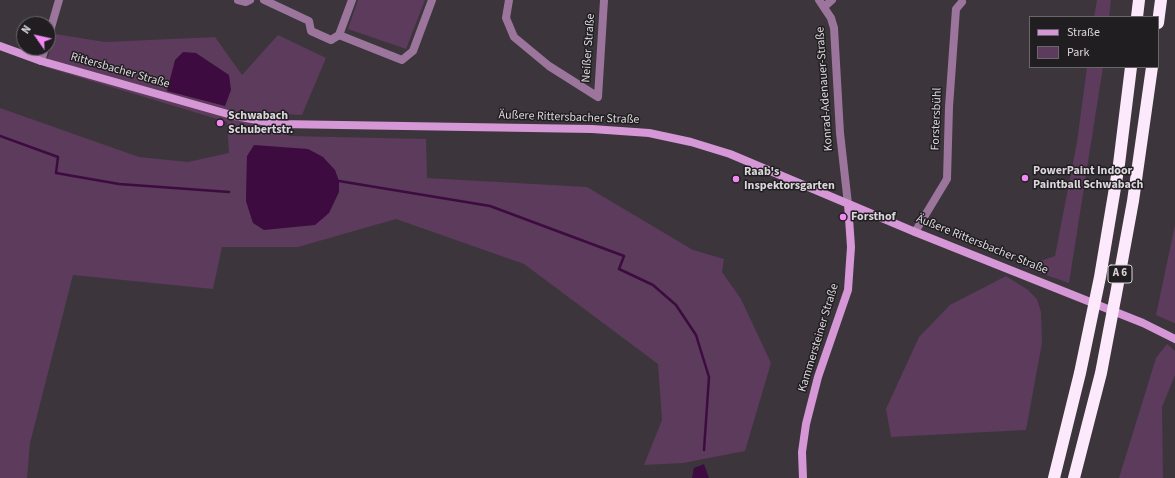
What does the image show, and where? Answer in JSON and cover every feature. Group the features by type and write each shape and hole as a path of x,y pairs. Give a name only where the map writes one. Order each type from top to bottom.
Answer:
{"highway":[{"path":"1137,16 1139,0"},
{"path":"1159,16 1161,0"},
{"name":"A 6","path":"1054,478 1080,373 1100,277 1119,164 1131,68"},
{"name":"A 6","path":"1074,478 1101,373 1134,194 1152,68"}],"main road":[{"name":"Rittersbacher Straße","path":"0,46 41,61 235,116"},
{"name":"Äußere Rittersbacher Straße","path":"235,116 279,124 592,129 649,133 691,142 730,154 915,232 1066,291 1174,337"},
{"name":"Kammersteiner Straße","path":"803,478 802,452 806,424 818,377 848,290 851,247 848,204"}],"street":[{"path":"54,16 59,0"},
{"path":"238,0 246,2 250,0"},
{"path":"264,0 309,21 311,31 331,40 339,35 352,0"},
{"path":"339,35 402,60 413,51 432,0"},
{"name":"Neißer Straße","path":"509,0 506,18 514,38 549,66 598,97 604,0"},
{"name":"Konrad-Adenauer-Straße","path":"819,0 831,18 834,28 840,133 848,204"},
{"path":"824,7 832,0"},
{"name":"Forstersbühl","path":"915,232 947,179 949,107 956,9 962,2"},
{"path":"41,61 43,56"}],"green space":[{"path":"358,0 425,0 406,49 348,29"},
{"path":"1097,0 1111,0 1109,16 1094,16"},
{"path":"56,34 105,42 215,37 242,75 278,35 326,58 302,115 241,112 290,136 426,139 427,178 587,187 693,250 724,259 722,272 741,299 771,363 745,451 683,463 644,465 662,420 658,364 524,264 396,219 298,247 222,247 213,289 73,275 30,443 27,478 0,478 0,108 139,157 188,162 229,153 227,122 45,67 48,56 56,56","holes":["247,156 253,223 246,201"]},
{"path":"1087,68 1103,68 1069,283 1023,267 1055,256 1077,142"},
{"path":"1175,225 1175,323 1174,323 1156,315"},
{"path":"1006,276 1028,290 1037,299 1041,312 1042,343 1026,430 891,437 886,409 919,337 950,305"},
{"path":"1167,344 1175,351 1175,375 1162,407 1163,478 1119,478 1156,358"}],"shaded area":[{"path":"183,52 196,53 229,75 231,90 225,106 167,91 175,60"},
{"path":"254,145 308,149 323,157 335,170 339,181 339,192 329,213 315,225 264,230 253,223 246,201 247,156"},
{"path":"704,464 709,478 692,478 694,468"}],"waterway":[{"path":"0,136 58,157 56,173 119,184 229,192"},
{"path":"339,181 490,206 624,256 619,269 653,285 676,305 696,335 709,377 704,450"}],"place":[{"name":"Schwabach Schubertstr.","path":"220,123"},
{"name":"PowerPaint Indoor Paintball Schwabach","path":"1025,178"},
{"name":"Raab's Inspektorsgarten","path":"736,179"},
{"name":"Forsthof","path":"843,217"}]}
